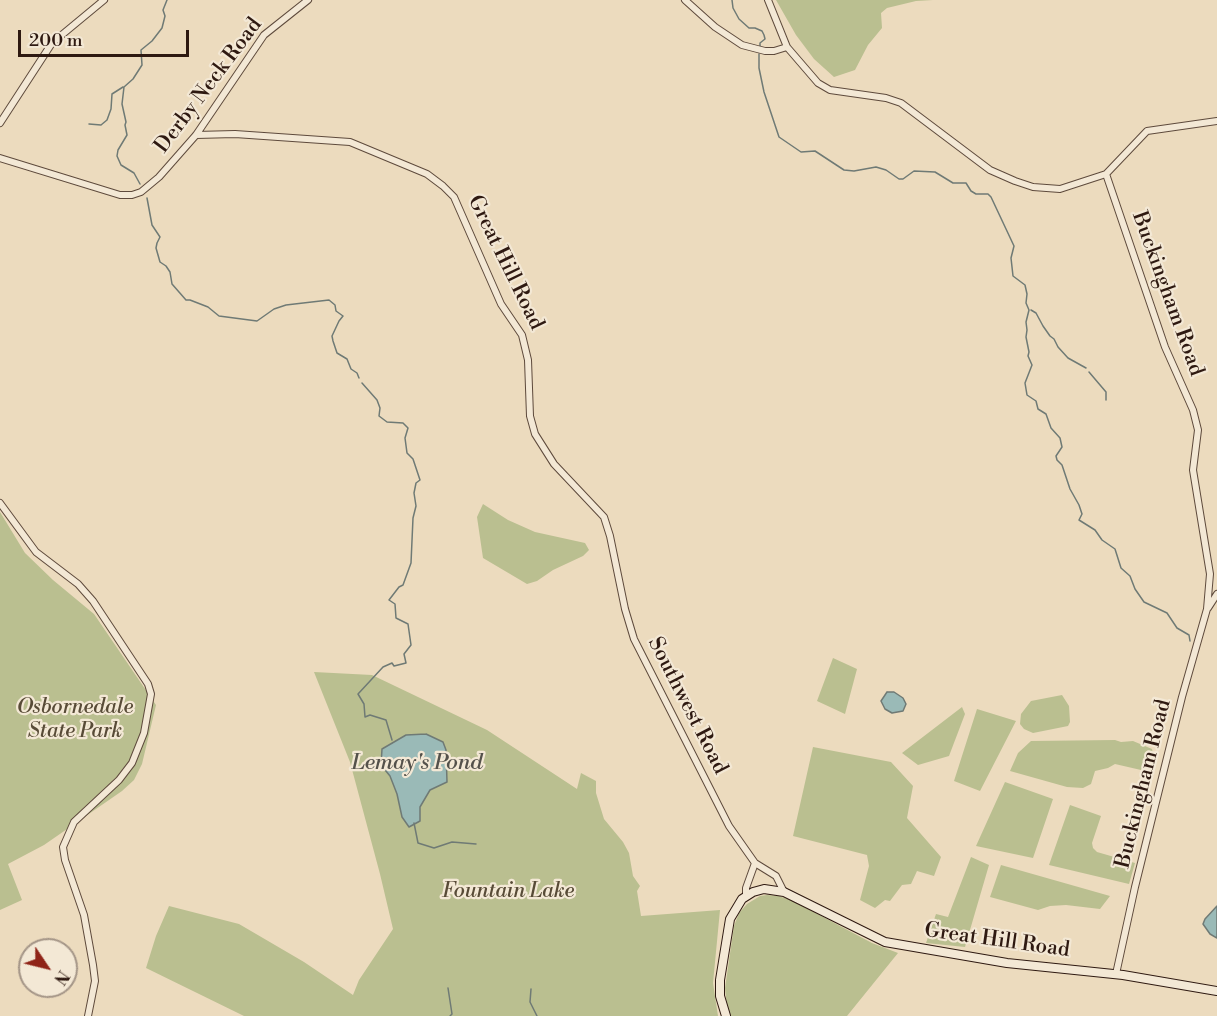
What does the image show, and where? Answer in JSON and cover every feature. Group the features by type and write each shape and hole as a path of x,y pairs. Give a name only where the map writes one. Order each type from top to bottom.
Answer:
{"main road":[{"path":"726,1016 719,989 724,946 733,911 746,895 764,889 784,892"},
{"name":"Great Hill Road","path":"784,892 885,942 1007,963 1116,975 1217,991"}],"street":[{"path":"0,123 52,43 104,0"},
{"name":"Derby Neck Road","path":"0,158 120,195 132,195 147,188 196,135 264,35 308,0"},
{"path":"685,0 715,27 742,45 765,51 787,47"},
{"path":"768,0 787,47 812,77 824,87 886,98 902,104 990,170 1015,182 1043,189 1060,189 1106,174 1147,131 1217,121"},
{"name":"Great Hill Road","path":"196,135 235,134 350,142 427,174 454,197 501,304 522,335 527,353 530,416 535,434 554,464 603,517 614,555"},
{"name":"Buckingham Road","path":"1106,174 1165,347 1193,410 1198,430 1192,470 1210,574 1207,609 1177,717 1116,975"},
{"path":"0,502 36,552 78,584 93,601 148,684 151,694 144,733 132,763 119,780 74,822 63,847 65,860 84,915 93,965 95,981 88,1016"},
{"name":"Southwest Road","path":"614,555 625,609 634,639 729,826 755,863 776,876 784,892"},
{"path":"1210,574 1217,579"},
{"path":"1207,609 1217,594"},
{"path":"746,895 746,888 755,863"}],"green space":[{"path":"776,0 933,0 916,1 887,8 881,13 882,28 868,45 855,70 834,77 814,59 796,35"},
{"path":"483,504 508,520 535,532 585,543 589,550 583,556 527,584 483,558 477,517"},
{"name":"Osbornedale State Park","path":"0,512 25,553 94,614 156,705 142,764 134,780 122,791 44,845 8,864 22,900 0,910"},
{"path":"833,658 857,669 845,714 817,701"},
{"name":"Fountain Lake","path":"314,672 372,675 487,730 577,789 581,773 596,781 596,793 604,819 629,853 633,876 640,886 637,891 641,916 720,910 713,983 718,1016 244,1016 146,968 169,906 239,924 304,962 353,995 359,980 393,929 350,762"},
{"path":"1062,695 1069,706 1068,726 1033,733 1024,729 1020,724 1021,714 1031,701"},
{"path":"962,707 965,714 949,756 918,765 902,753"},
{"path":"977,709 1016,721 980,791 954,781"},
{"path":"1031,741 1133,741 1152,749 1154,758 1141,770 1115,764 1095,771 1091,784 1083,788 1067,787 1010,771 1018,753"},
{"path":"813,747 891,762 913,786 907,818 941,857 934,876 917,871 911,884 902,885 890,901 885,900 875,908 860,900 869,866 867,855 793,836"},
{"path":"1005,782 1053,799 1033,858 976,846"},
{"path":"1070,805 1101,816 1092,843 1093,848 1097,852 1135,863 1129,884 1049,865"},
{"path":"971,857 989,865 965,947 926,943 936,914 948,917"},
{"path":"1001,865 1110,896 1100,909 1066,905 1050,906 1038,910 990,897"},
{"path":"767,895 793,901 872,943 898,953 847,1016 731,1016 727,1008 725,988 734,926 739,913 747,904 760,896"}],"water":[{"path":"887,692 894,692 903,698 906,704 903,711 892,713 885,709 881,701"},
{"name":"Lemay's Pond","path":"426,734 443,742 446,750 447,782 430,790 420,807 420,821 409,827 402,817 390,776 381,765 382,749 406,735"},
{"path":"1217,906 1217,938 1210,934 1203,924"}],"waterway":[{"path":"140,184 134,173 121,165 117,156 127,135 122,104 124,87 133,79 142,65 141,50 162,28 165,16 163,10 167,0"},
{"path":"732,0 733,8 739,19 749,28 762,31 765,39 760,43 760,47"},
{"path":"759,54 759,68 764,92 779,137 801,152 815,151 844,170 854,171 876,167 886,170 899,179 903,179 914,171 935,172 953,183 966,183 976,194 988,194 991,197 1014,246 1011,258 1013,276 1025,285 1027,294 1026,303 1029,310 1026,337 1028,356 1032,365 1025,383 1027,395 1036,401 1038,409 1046,414 1051,428 1060,438 1062,447 1056,456 1079,505 1082,514 1079,520 1095,530 1102,540 1115,549 1121,568 1130,576 1144,602 1167,613 1177,628 1189,635 1190,641"},
{"path":"89,124 101,125 107,120 111,109 112,94 123,87"},
{"path":"147,198 152,225 160,237 156,248 160,262 166,266 170,272 172,284 186,300 208,307 219,316 257,321 274,309 286,305 329,300 335,305 336,311 343,316 332,336 337,353 347,359 351,369 357,373 359,378"},
{"path":"1031,310 1036,313 1050,336 1068,358 1086,368"},
{"path":"1089,372 1106,392 1106,400"},
{"path":"362,383 377,400 380,408 379,416 387,422 403,423 408,428 405,438 407,453 413,459 420,480 416,483 414,493 416,506 413,518 411,563 403,585 389,600 395,604 396,618 408,624 411,645 404,654 406,663 394,666 392,663 383,667 358,694 364,704 365,717 370,715 386,720 392,740"},
{"path":"414,823 418,843 434,848 452,842 476,844"},
{"path":"448,988 452,1014 450,1016"},
{"path":"531,989 530,1002 537,1016"}]}
